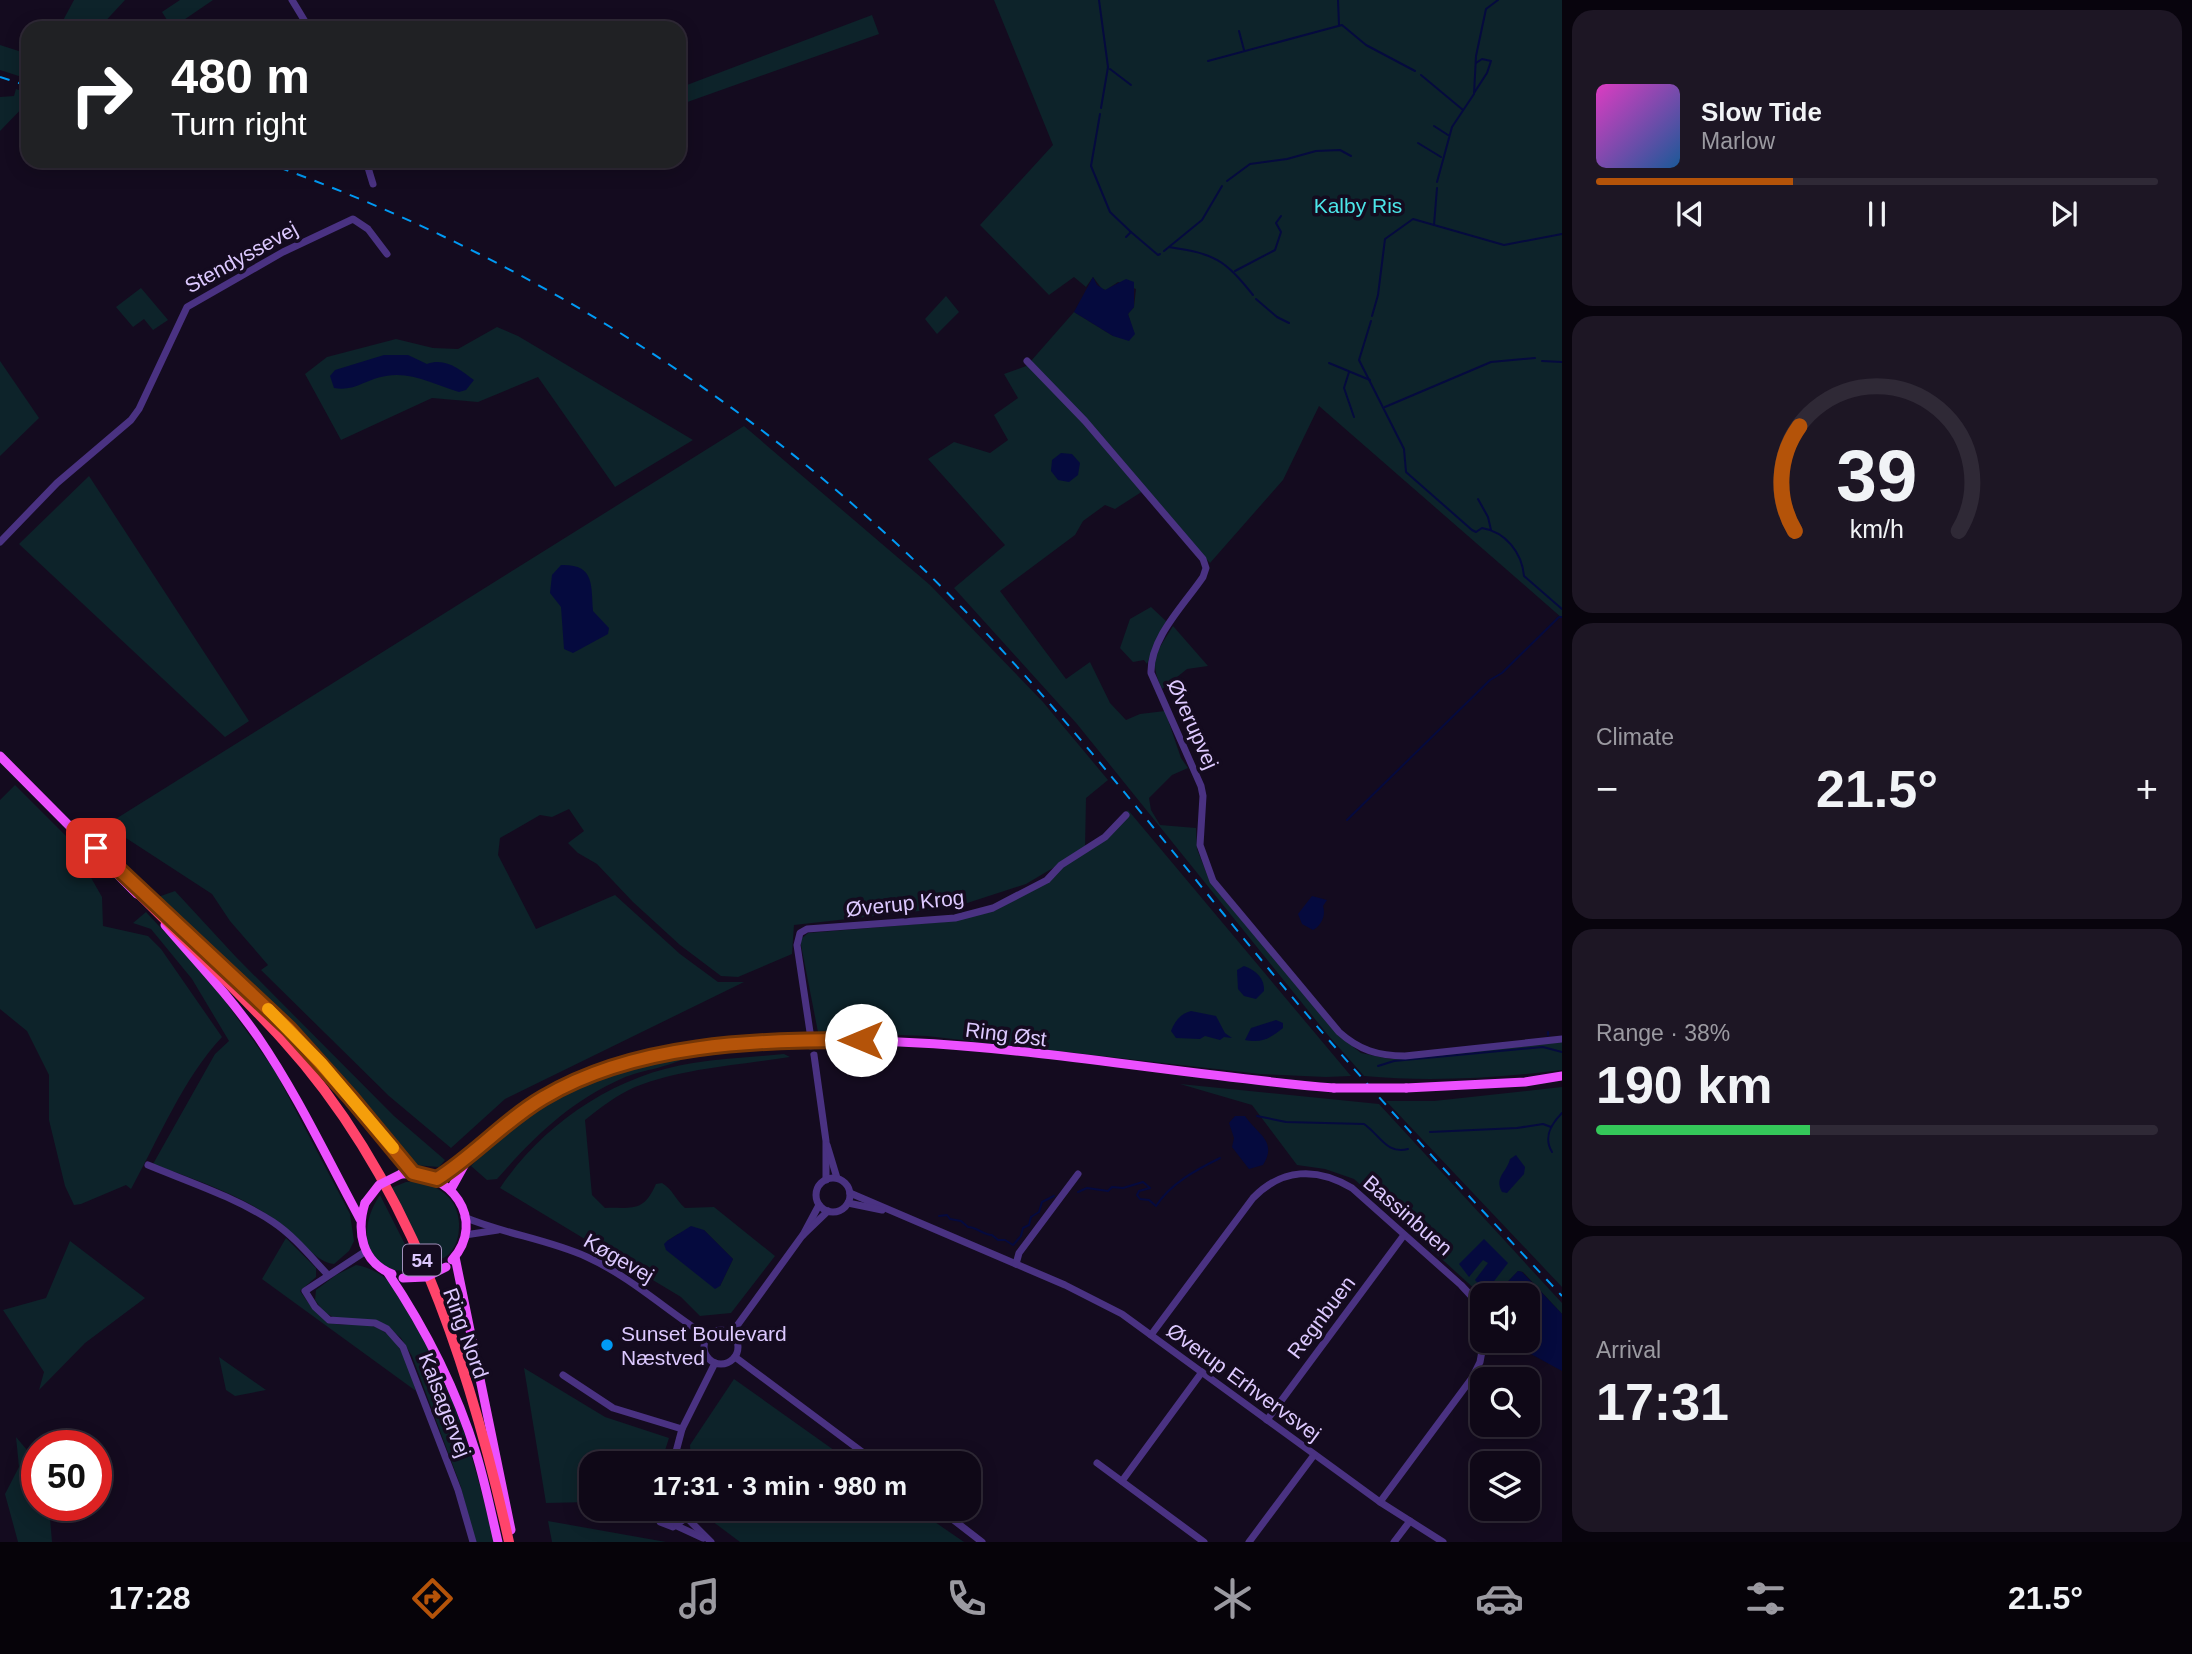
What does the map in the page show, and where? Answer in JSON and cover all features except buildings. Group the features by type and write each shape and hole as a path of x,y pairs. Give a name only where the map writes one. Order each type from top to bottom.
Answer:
{"highway":[{"name":"Ring Nord","path":"134,889 258,1015 350,1138 398,1219 448,1334 508,1542"}],"main road":[{"name":"54","path":"0,756 134,889"},
{"path":"77,831 289,1029 413,1173"},
{"path":"134,889 215,981 258,1037 280,1071 360,1219"},
{"name":"Ring Øst","path":"437,1179 516,1115 574,1082 638,1061 742,1045 802,1040 926,1043 1258,1082 1334,1088 1406,1088 1525,1082 1562,1076"},
{"name":"Ring Øst","path":"451,1189 472,1153"},
{"path":"413,1173 437,1179 451,1189 464,1217 464,1235 455,1257 446,1267 426,1277 403,1278 379,1267 366,1251 360,1219 365,1203 379,1185 401,1174 413,1173"},
{"path":"455,1257 511,1530 508,1542"},
{"path":"388,1273 431,1345 457,1401 476,1453 498,1542"}],"street":[{"path":"292,0 305,21"},
{"path":"368,168 373,184"},
{"name":"Stendyssevej","path":"0,542 57,483 131,420 139,409 181,315 193,302 283,252 353,219 368,229 387,254"},
{"name":"Øverupvej","path":"1027,361 1085,421 1203,559 1206,568 1203,577 1158,642 1151,663 1152,673 1201,786 1203,796 1200,845 1208,870 1224,897 1339,1032 1360,1048 1386,1056 1405,1056 1562,1039"},
{"name":"Øverup Krog","path":"810,1032 797,945 800,933 807,929 955,918 993,908 1048,880 1061,865 1105,836 1126,815"},
{"path":"814,1055 826,1141 826,1180"},
{"path":"826,1141 837,1178"},
{"path":"148,1165 244,1205 274,1222 294,1238 328,1275"},
{"name":"Bassinbuen","path":"1151,1335 1253,1198 1264,1186 1281,1177 1314,1173 1335,1178 1352,1188 1470,1295"},
{"path":"1016,1264 1019,1253 1078,1174"},
{"path":"803,1236 819,1205 818,1188 826,1180 837,1178 846,1183 850,1193 848,1203 838,1211 828,1211 819,1205"},
{"name":"Øverup Erhvervsvej","path":"850,1193 1104,1304 1151,1335 1380,1502 1443,1542"},
{"name":"Øverup Erhvervsvej","path":"848,1203 900,1215"},
{"path":"731,1334 803,1236 828,1211"},
{"name":"Køgevej","path":"464,1217 534,1237 589,1258 628,1280 708,1337"},
{"name":"Køgevej","path":"464,1235 502,1230"},
{"name":"Regnbuen","path":"1267,1420 1404,1235"},
{"name":"Kalsagervej","path":"366,1251 305,1292 322,1315 337,1322 374,1323 387,1329 403,1347 458,1490 473,1542"},
{"path":"719,1331 731,1334 738,1345 735,1357 726,1364 715,1363 705,1353 704,1346 708,1337 719,1331"},
{"path":"1380,1502 1472,1378 1482,1353"},
{"path":"735,1357 861,1451"},
{"path":"676,1451 682,1429 715,1363"},
{"path":"1122,1481 1202,1373"},
{"path":"563,1375 613,1408 682,1429"},
{"path":"1249,1542 1314,1455"},
{"path":"1097,1463 1204,1542"},
{"path":"660,1521 668,1527 677,1526 710,1542"},
{"path":"677,1526 680,1521"},
{"path":"692,1521 710,1542"},
{"path":"955,1521 982,1542"},
{"path":"1395,1542 1410,1521"}],"green space":[{"path":"74,0 125,0 106,21 63,21"},
{"path":"180,0 213,0 182,21 168,21 162,12"},
{"name":"Kalby Ris","path":"994,0 1562,0 1562,618 1319,406 1283,480 1210,563 1031,361 1074,312 1113,336 1134,334 1128,314 1134,307 1136,289 1118,282 1106,290 1102,289 1093,277 1086,287 1074,277 1049,295 980,225 1053,145"},
{"path":"872,15 879,34 686,103 686,85"},
{"path":"0,45 21,52 21,77 0,70"},
{"path":"16,89 21,91 21,109 0,131 0,97 14,96"},
{"path":"141,288 168,320 153,330 144,319 133,327 116,307"},
{"path":"946,296 959,312 937,334 925,319"},
{"path":"497,327 518,336 693,440 615,487 538,377 478,402 432,398 341,440 305,374 327,357 396,339 433,348 458,349"},
{"path":"0,361 39,418 0,456"},
{"path":"1029,365 1143,491 1115,509 1105,505 1083,521 1075,535 1000,591 1066,679 1090,662 1110,703 1126,720 1140,714 1165,711 1181,758 1188,768 1172,775 1149,798 1151,810 1160,825 1196,828 1197,849 1210,882 1338,1035 1361,1053 1390,1059 1562,1042 1562,1070 1463,1078 1364,1076 1327,1034 1077,724 954,588 1005,545 928,459 954,442 990,453 1008,440 994,415 1018,398 1004,374"},
{"path":"744,426 930,585 1043,702 1108,780 1086,798 1085,849 1026,884 955,907 794,925 792,954 738,977 721,976 680,945 597,864 578,853 568,843 584,831 569,809 552,817 540,815 500,838 498,855 536,929 615,895 680,954 718,982 744,982 505,1099 451,1148 389,1096 261,970 268,965 230,921 212,894 106,825"},
{"path":"89,476 249,721 225,737 19,544"},
{"path":"1151,607 1168,623 1156,641 1147,664 1144,660 1133,662 1120,648 1130,619"},
{"path":"1173,626 1208,666 1187,669 1162,689 1156,671 1156,656"},
{"path":"15,785 69,839 102,897 103,926 148,936 161,949 222,1037 208,1053 172,1110 131,1189 126,1185 81,1204 74,1205 65,1186 49,1120 49,1075 27,1031 0,1009 0,800"},
{"path":"1128,810 1351,1076 1260,1074 927,1036 818,1032 800,940 808,933 943,922 994,911 1048,881 1063,866 1094,847"},
{"path":"175,891 236,957 394,1116 445,1160 439,1167 414,1165 293,1027 158,897"},
{"path":"146,912 213,984 275,1071 350,1214 354,1241 349,1251 334,1264 315,1256 288,1230 258,1209 224,1191 153,1164 215,1054 229,1041 192,979 151,929 133,923"},
{"path":"784,1054 790,1057 692,1071 653,1081 622,1094 585,1120 592,1195 605,1208 630,1208 642,1204 656,1184 662,1183 685,1208 714,1207 775,1256 731,1313 700,1316 681,1297 500,1188 518,1164 560,1123 609,1091 636,1078 704,1061","holes":["704,1230 733,1259 720,1286 667,1241 678,1234"]},
{"path":"689,1055 676,1062 623,1078 586,1098 539,1134 497,1179 487,1180 471,1166 500,1136 561,1093 612,1073"},
{"path":"1180,1084 1379,1104 1562,1303 1562,1314 1540,1290 1540,1283 1533,1283 1523,1272 1518,1271 1506,1283 1470,1285 1354,1179 1325,1169 1297,1165 1252,1105"},
{"path":"1562,1087 1562,1287 1386,1101 1434,1101"},
{"path":"423,1181 448,1197 455,1206 459,1219 454,1248 446,1256 430,1264 391,1188 406,1182"},
{"path":"380,1195 418,1270 397,1271 383,1265 370,1248 367,1237 370,1215"},
{"path":"286,1238 316,1268 316,1277 300,1291 313,1308 334,1323 374,1327 393,1339 409,1368 416,1391 262,1279"},
{"path":"70,1241 145,1298 85,1343 39,1390 44,1372 3,1310 46,1298"},
{"path":"356,1265 376,1272 393,1285 442,1375 463,1429 494,1542 474,1542 461,1487 412,1356 401,1338 388,1327 338,1320 324,1312 315,1300 316,1290 336,1275"},
{"path":"219,1357 266,1390 235,1396 226,1390"},
{"path":"524,1368 605,1417 669,1438 665,1451 579,1451 579,1502 546,1503"},
{"path":"734,1379 835,1451 690,1451 690,1445"},
{"path":"16,1437 21,1443 21,1521 50,1521 52,1542 18,1542 5,1494 19,1467"},
{"path":"548,1521 666,1542 552,1542"},
{"path":"712,1521 933,1521 964,1542 740,1542"}],"shaded area":[{"path":"1093,277 1097,285 1105,290 1126,279 1134,282 1134,307 1128,314 1135,334 1129,341 1113,336 1074,312"},
{"path":"384,355 408,355 427,364 447,363 474,380 466,390 459,392 405,375 379,378 354,387 334,388 330,376 335,370"},
{"path":"1061,453 1072,454 1080,463 1078,475 1069,482 1058,480 1051,471 1052,460"},
{"path":"561,565 580,568 586,572 591,585 593,611 609,628 608,634 573,653 564,649 561,607 550,593 552,575"},
{"path":"1312,896 1327,900 1323,906 1322,920 1313,930 1302,924 1298,914"},
{"path":"1244,966 1256,973 1263,983 1264,991 1256,999 1244,996 1238,989 1237,970"},
{"path":"1191,1011 1216,1016 1225,1033 1232,1038 1176,1038 1171,1031 1174,1024 1181,1016"},
{"path":"1276,1020 1283,1023 1283,1028 1274,1035 1256,1041 1245,1040 1251,1028"},
{"path":"1235,1116 1245,1116 1264,1138 1268,1150 1263,1165 1249,1169 1232,1147 1234,1138 1229,1123"},
{"path":"1516,1155 1525,1167 1524,1174 1507,1193 1502,1192 1500,1178 1510,1159"},
{"path":"691,1226 704,1230 733,1259 720,1286 715,1289 666,1250 664,1244 667,1241"},
{"path":"1484,1239 1508,1263 1493,1283 1478,1283 1475,1280 1488,1263 1483,1260 1469,1277 1459,1264"},
{"path":"1518,1271 1532,1283 1506,1283"},
{"path":"1540,1291 1562,1314 1562,1371 1529,1353 1540,1353"}],"waterway":[{"path":"1099,0 1108,67 1101,108"},
{"path":"1338,0 1339,25"},
{"path":"1437,182 1452,127 1474,94 1476,56 1486,9 1498,0"},
{"path":"1208,61 1342,25 1366,45 1415,71"},
{"path":"1239,31 1244,50"},
{"path":"1474,93 1491,61 1482,59 1476,63"},
{"path":"1110,69 1131,85"},
{"path":"1421,75 1463,110"},
{"path":"1100,114 1091,166 1110,212 1131,232"},
{"path":"1434,126 1448,135"},
{"path":"1418,143 1441,157"},
{"path":"1227,181 1250,164 1287,159 1316,151 1340,150 1351,156"},
{"path":"1164,251 1202,220 1222,186"},
{"path":"1434,225 1437,188"},
{"path":"1235,271 1275,250 1281,232 1276,223 1281,216"},
{"path":"1372,316 1378,295 1385,239 1413,219 1504,245 1562,234"},
{"path":"1126,237 1131,232 1160,254"},
{"path":"1169,247 1197,252 1217,260 1234,273 1253,295"},
{"path":"1256,299 1277,317 1289,323"},
{"path":"1371,321 1359,360 1404,449 1406,472 1472,530 1491,530 1505,539 1520,559 1524,576 1562,609"},
{"path":"1385,407 1491,362 1535,358"},
{"path":"1542,361 1562,362"},
{"path":"1329,363 1370,380"},
{"path":"1349,372 1344,388 1354,417"},
{"path":"1478,499 1488,517 1491,530"},
{"path":"1347,820 1490,680 1502,673 1562,617"},
{"path":"1378,1066 1394,1061 1543,1047 1562,1052"},
{"path":"1552,1152 1548,1136 1562,1113"},
{"path":"1257,1116 1286,1122 1364,1124 1389,1147 1408,1149"},
{"path":"1430,1132 1517,1128 1543,1124 1551,1127"},
{"path":"1078,1192 1087,1188 1108,1191 1112,1187 1123,1188 1143,1182 1150,1188 1139,1191 1137,1195 1156,1206 1177,1184 1220,1158"},
{"path":"939,1216 947,1215 950,1219 961,1221 968,1227 1013,1245 1021,1236 1023,1228 1029,1225 1031,1217 1039,1212 1042,1202 1054,1196"}],"tunnel":[{"path":"810,1032 814,1055"}],"railway":[{"path":"0,77 21,84"},
{"path":"280,168 346,193 430,230 512,271 591,316 669,364 743,417 816,473 885,533 988,635 1037,689 1340,1052 1562,1296"}],"slow traffic":[{"path":"268,1009 321,1063 393,1148"}],"place":[{"name":"Sunset Boulevard Næstved","path":"607,1345"}],"route":[{"path":"96,848 289,1029 413,1173 437,1179 516,1115 559,1089 605,1070 686,1051 802,1040 861,1040"}]}
